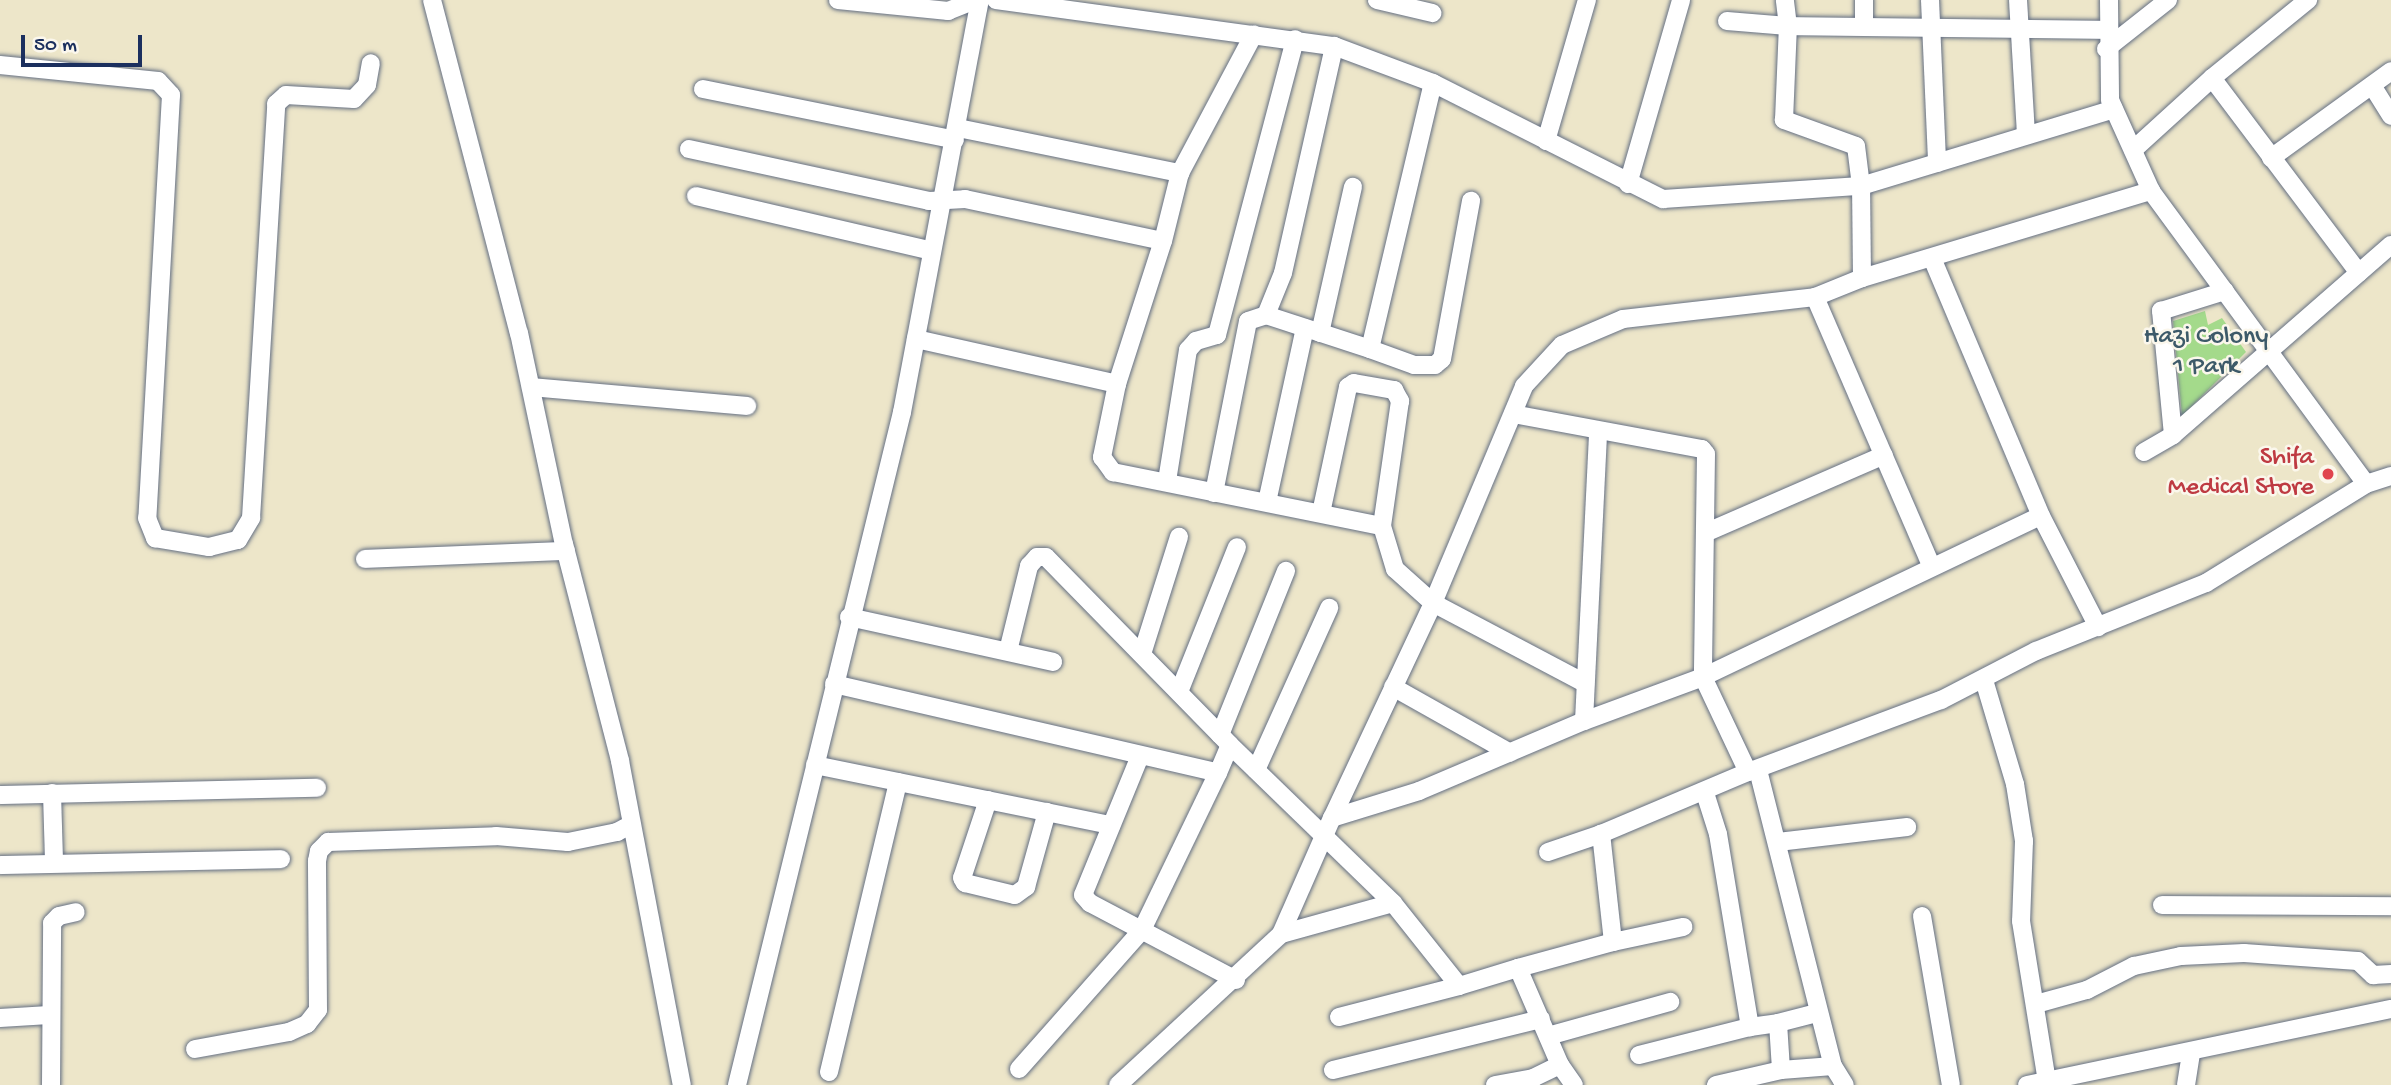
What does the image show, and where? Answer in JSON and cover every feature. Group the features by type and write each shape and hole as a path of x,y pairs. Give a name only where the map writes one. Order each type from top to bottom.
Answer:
{"street":[{"path":"432,0 531,387 566,551 620,761 630,825 682,1085"},
{"path":"737,1085 849,617 899,426 956,134 978,0 948,11 838,0"},
{"path":"996,0 1334,46 1433,83 1628,184 1663,199 1861,186 2114,109"},
{"path":"1377,0 1432,13"},
{"path":"1546,141 1587,0"},
{"path":"1628,184 1681,0"},
{"path":"1785,0 1788,26 1784,120 1856,146 1861,186 1862,278"},
{"path":"1864,0 1864,26"},
{"path":"1930,0 1929,27 1937,163"},
{"path":"2018,0 2026,134"},
{"path":"2109,0 2106,49 2108,86 2114,109 2151,191 2271,350 2366,484"},
{"path":"2106,49 2168,0"},
{"path":"2133,150 2212,78 2308,0"},
{"path":"1727,21 1788,26 2107,30"},
{"path":"1254,34 1180,173 1163,241 1117,384 1105,463 1112,472 1382,526"},
{"path":"1167,481 1188,350 1196,341 1217,335 1295,39"},
{"path":"1266,315 1283,273 1334,46"},
{"path":"0,65 158,81 171,95 147,518 155,538 209,547 238,540 251,518 276,104 286,95 354,99 367,85 371,63"},
{"path":"2271,158 2373,87 2391,71"},
{"path":"2212,78 2359,272"},
{"path":"1370,349 1433,83"},
{"path":"2373,87 2391,116"},
{"path":"703,89 1180,173"},
{"path":"689,149 942,202 965,199 1163,241"},
{"path":"1267,502 1353,187"},
{"path":"1118,1085 1236,980 1281,934 1328,825 1433,603 1524,386 1562,345 1623,319 1815,297 1862,278 2151,191"},
{"path":"696,196 932,251"},
{"path":"1214,494 1248,321 1266,315 1414,365 1435,365 1443,359 1471,201"},
{"path":"2144,452 2173,435 2391,245"},
{"path":"1932,258 2041,516 2098,627"},
{"path":"2173,435 2161,311 2225,291"},
{"path":"1815,297 1932,567"},
{"path":"916,339 1117,384"},
{"path":"1321,513 1348,387 1354,383 1394,390 1400,401 1382,526 1395,569 1433,603 1585,683"},
{"path":"531,387 747,406"},
{"path":"1513,414 1598,433 1702,449 1706,458 1703,677 1753,771 1778,842 1817,1013 1833,1066 1845,1085"},
{"path":"1584,721 1598,433"},
{"path":"1705,534 1884,455"},
{"path":"1548,852 1705,793 1753,771 1984,680 2036,651 2206,583 2366,484 2391,476"},
{"path":"1328,825 1419,791 1584,721 1703,677 2041,516"},
{"path":"1142,654 1179,537"},
{"path":"1179,692 1237,547"},
{"path":"365,559 566,551"},
{"path":"1009,651 1029,566 1037,556 1046,557 1071,579 1256,770 1328,825 1460,986"},
{"path":"1019,1069 1142,930 1218,773 1225,740 1286,571"},
{"path":"1256,770 1329,608"},
{"path":"849,617 1053,662"},
{"path":"1984,680 2015,785 2024,841 2021,921 2047,1081"},
{"path":"834,684 1218,773"},
{"path":"1394,687 1510,753"},
{"path":"1140,756 1083,895 1236,980"},
{"path":"815,765 1111,825"},
{"path":"829,1072 898,782"},
{"path":"0,794 317,788"},
{"path":"52,793 54,862"},
{"path":"1705,793 1718,834 1750,1027"},
{"path":"988,800 962,878 965,883 1015,895 1026,887 1047,812"},
{"path":"195,1049 289,1032 307,1024 318,1010 317,861 319,851 328,842 496,836 569,842 617,832 630,825"},
{"path":"1778,842 1907,827"},
{"path":"1601,834 1613,942"},
{"path":"0,865 281,859"},
{"path":"1281,934 1393,903"},
{"path":"2162,905 2391,906"},
{"path":"51,1085 49,1015 52,923 59,916 76,912"},
{"path":"1922,916 1951,1085"},
{"path":"1339,1017 1613,942 1683,927"},
{"path":"2036,1004 2087,990 2134,966 2181,956 2244,953 2358,961 2373,975 2391,974"},
{"path":"1518,968 1560,1065 1574,1085"},
{"path":"1333,1070 1670,1002"},
{"path":"2027,1085 2191,1054 2391,1009"},
{"path":"1639,1055 1817,1013"},
{"path":"0,1018 49,1015"},
{"path":"1778,1023 1781,1070"},
{"path":"2186,1085 2191,1054"},
{"path":"1494,1085 1533,1078 1560,1065"},
{"path":"1716,1085 1781,1070 1833,1066"}],"green space":[{"name":"Hazi Colony 1 Park","path":"2205,311 2208,325 2222,318 2246,352 2182,416 2173,321"}],"place":[{"name":"Shifa Medical Store","path":"2328,474"}]}
